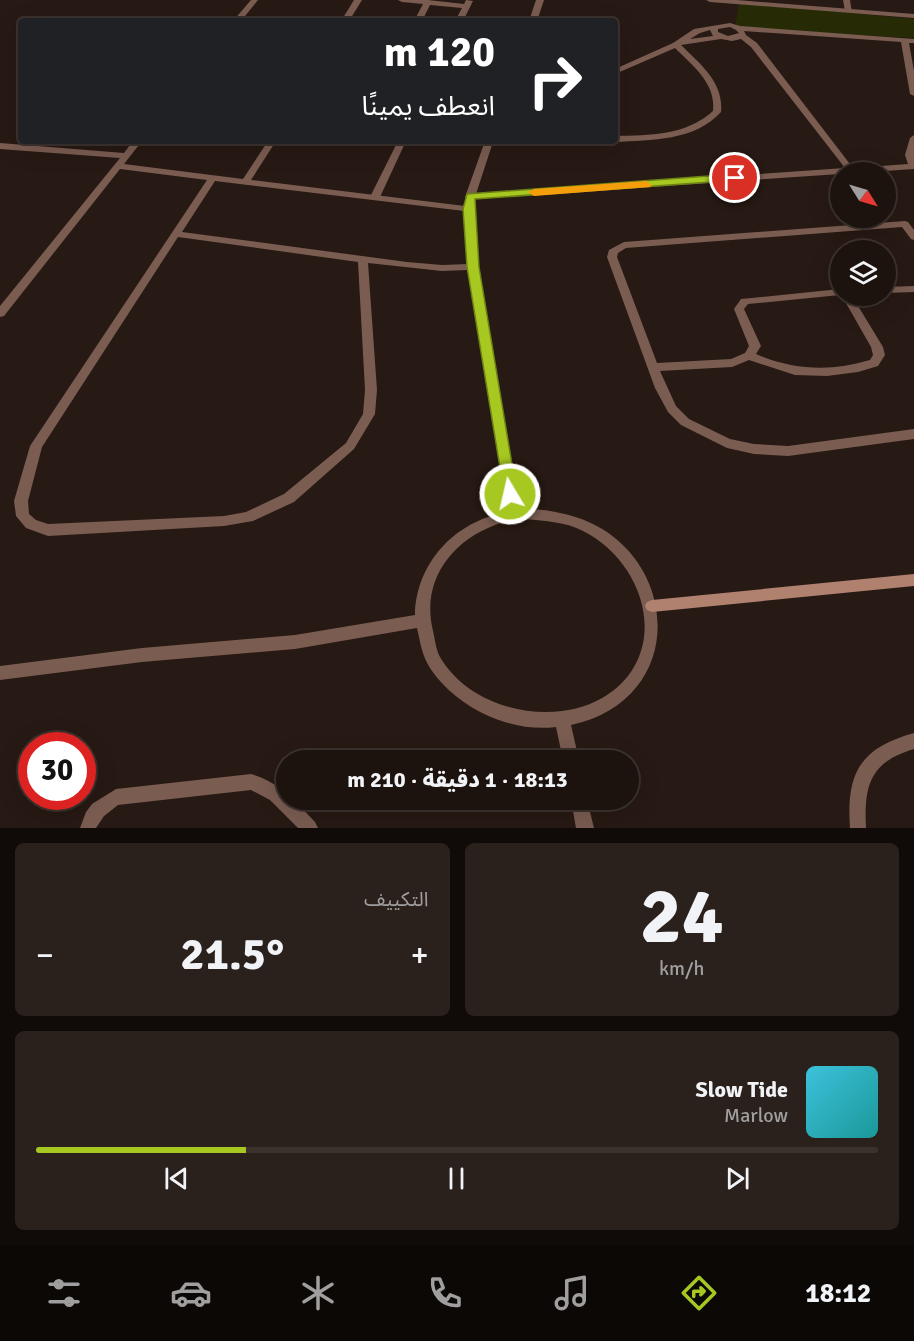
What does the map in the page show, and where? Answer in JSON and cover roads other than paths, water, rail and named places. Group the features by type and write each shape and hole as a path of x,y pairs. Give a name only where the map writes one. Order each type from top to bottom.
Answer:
{"street":[{"path":"240,18 255,0"},
{"path":"347,18 358,0"},
{"path":"402,0 428,3 468,3 460,18"},
{"path":"534,18 540,0"},
{"path":"710,0 754,45 845,162"},
{"path":"847,0 849,11"},
{"path":"420,18 428,3"},
{"path":"618,71 677,44 725,14 849,11 914,16"},
{"path":"725,14 740,31"},
{"path":"725,14 714,33 729,39 740,31 802,32 910,41 914,94"},
{"path":"677,44 720,37"},
{"path":"618,139 673,134 704,124 717,112 717,97 704,72 677,44"},
{"path":"896,166 914,165 909,155 914,138"},
{"path":"0,313 136,144"},
{"path":"246,181 270,144"},
{"path":"375,197 401,144"},
{"path":"488,144 470,197 469,209 473,267 514,517"},
{"path":"0,146 126,156"},
{"path":"118,166 469,209"},
{"path":"470,197 830,170"},
{"path":"213,177 36,446 21,501 23,516 31,524 48,530 224,521 261,513 295,493 350,446 369,414 371,390 363,260"},
{"path":"914,237 909,224 624,245 614,252 612,257 672,409 685,422 727,443 754,449 788,451 914,434"},
{"path":"175,234 363,260 442,268 473,267"},
{"path":"896,290 914,289"},
{"path":"654,367 732,363 749,356 755,346 739,309 745,300 830,293"},
{"path":"749,356 783,370 802,372 837,372 874,363 879,355 877,347 853,306"},
{"path":"526,514 558,517 588,528 615,545 636,569 652,606 653,630 646,661 627,689 598,709 562,720 512,718 467,697 435,662 421,621 424,588 438,558 462,535 492,520 526,514"},
{"path":"652,606 914,580"},
{"path":"0,673 142,655 295,642 421,621"},
{"path":"562,720 569,750"},
{"path":"858,828 855,802 861,779 869,764 884,752 901,743 914,741"},
{"path":"88,828 90,820 101,806 116,797 251,782 264,785 275,793 309,828"},
{"path":"581,810 585,828"}]}
